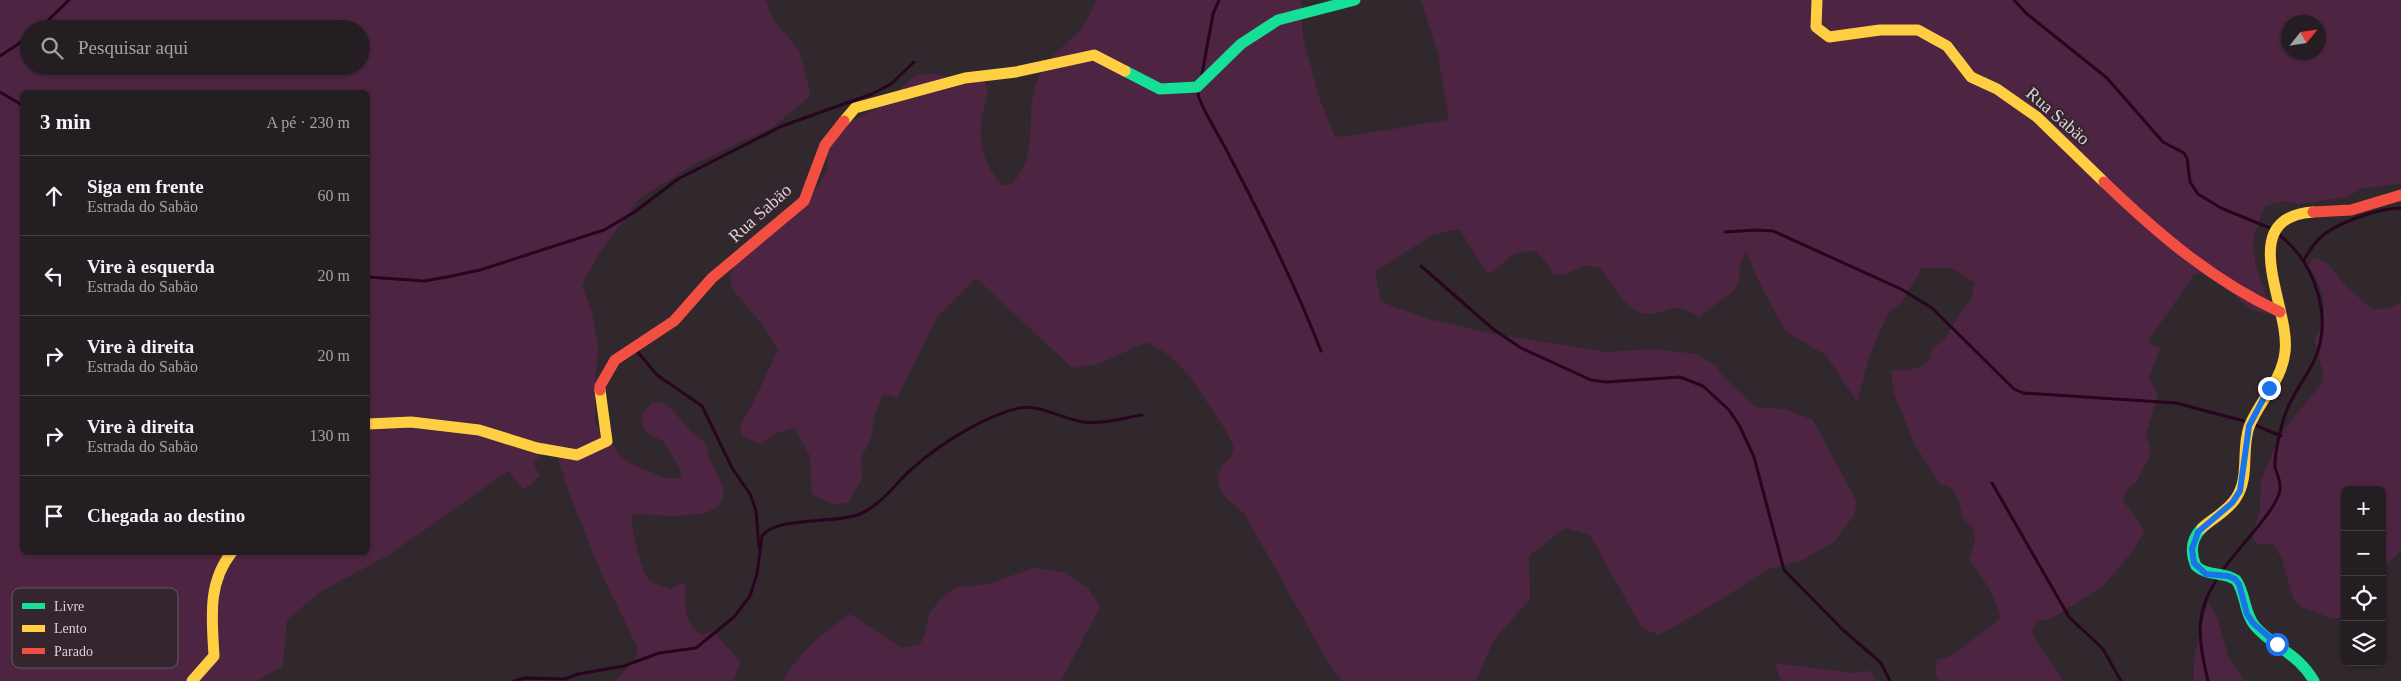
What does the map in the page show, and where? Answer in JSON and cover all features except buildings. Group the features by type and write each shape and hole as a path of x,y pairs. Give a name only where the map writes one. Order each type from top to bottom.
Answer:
{"street":[{"name":"Rua Sabäo","path":"370,424 411,422 479,430 537,448 577,455 607,441 600,386 615,360 674,321 712,278 804,201 825,145 856,108 965,78 1016,72 1094,55 1160,88 1197,87 1241,44 1278,20 1355,0"},
{"name":"Rua Sabäo","path":"1817,0 1816,27 1829,36 1880,30 1918,30 1947,46 1970,77 1997,89 2038,117 2134,210 2195,262 2254,300 2280,312"},
{"path":"2314,681 2301,661 2266,636 2253,623 2247,614 2239,584 2235,579 2228,576 2206,574 2199,569 2192,557 2193,542 2198,532 2232,503 2240,491 2249,426 2284,363 2285,348 2270,245 2272,235 2282,221 2304,213 2326,214 2359,209 2401,195"},
{"path":"192,681 214,656 211,592 225,559 229,555"}],"shaded area":[{"path":"0,0 766,0 772,17 799,51 810,90 809,97 773,127 698,162 640,198 598,255 582,285 592,312 598,346 595,384 595,424 611,441 619,455 632,464 665,478 681,478 681,470 663,441 647,433 641,422 643,413 653,402 664,404 705,443 721,483 723,489 722,500 712,510 678,516 632,515 632,521 642,567 649,579 654,583 671,589 685,582 686,612 695,630 701,635 713,631 741,663 733,681 614,681 635,661 638,649 599,568 566,485 555,446 533,462 540,476 524,490 508,471 392,553 320,592 287,620 283,666 257,681 0,681"},
{"path":"1097,0 1301,0 1303,39 1320,100 1335,137 1449,120 1438,54 1421,0 2401,0 2401,183 2361,189 2347,197 2298,204 2284,201 2265,206 2254,235 2253,247 2256,266 2265,293 2268,315 2250,309 2209,272 2195,274 2147,342 2160,348 2149,378 2158,394 2146,434 2151,450 2136,482 2127,489 2123,500 2144,531 2133,551 2103,586 2052,618 2037,621 2032,630 2038,643 2063,681 1940,681 1935,674 1937,660 1953,655 2000,618 1995,601 1985,581 1969,561 1975,541 1973,528 1963,518 1958,499 1952,488 1940,484 1915,445 1894,393 1891,371 1913,369 1923,365 1931,357 1931,351 1945,339 1973,296 1972,288 1975,283 1952,268 1922,268 1901,303 1888,313 1869,357 1857,402 1826,355 1786,332 1760,284 1746,251 1739,269 1740,277 1734,291 1699,317 1679,308 1652,314 1639,312 1622,299 1600,268 1584,265 1564,275 1552,274 1547,263 1536,251 1514,254 1488,274 1459,229 1434,234 1375,272 1381,302 1428,319 1500,335 1607,352 1656,349 1696,354 1717,366 1719,372 1755,407 1785,409 1813,420 1857,502 1854,515 1834,542 1801,561 1768,569 1719,601 1659,635 1642,628 1590,535 1565,528 1529,556 1530,599 1493,641 1476,681 1342,681 1333,671 1245,515 1221,493 1217,476 1223,464 1232,456 1234,448 1227,432 1191,378 1169,355 1147,342 1098,364 1072,368 976,278 937,317 897,398 883,394 874,418 872,436 861,458 862,479 848,503 833,504 812,494 810,456 794,428 774,434 760,444 742,436 740,426 778,350 762,324 733,290 729,275 739,259 797,203 818,186 827,171 828,146 846,124 884,104 916,75 931,73 962,81 983,79 986,84 987,95 981,124 982,148 991,171 1001,185 1011,185 1021,172 1026,159 1029,147 1034,93 1038,79 1046,64 1083,27"},
{"path":"2314,258 2326,262 2347,287 2372,309 2388,309 2401,302 2401,550 2386,565 2386,486 2341,486 2341,617 2333,619 2301,607 2293,598 2282,559 2273,544 2257,544 2252,536 2260,510 2261,481 2278,440 2286,427 2322,383 2323,370 2314,339 2320,330 2323,320 2324,302 2314,274 2308,265"},
{"path":"1034,568 1063,572 1088,588 1100,607 1061,681 786,681 784,678 790,668 814,643 850,614 902,648 920,644 926,630 929,614 939,601 955,588 988,584"},
{"path":"2208,602 2217,617 2228,656 2245,681 2194,681 2194,662"},
{"path":"1775,663 1852,673 1870,671 1877,681 1781,681"}],"waterway":[{"path":"48,20 69,0"},
{"path":"1202,74 1213,14 1219,0"},
{"path":"2014,0 2027,14 2107,78 2163,142 2184,153 2187,158 2190,182 2198,194 2221,208 2270,228"},
{"path":"0,56 20,43"},
{"path":"370,277 424,281 447,277 480,270 604,230 633,213 678,179 782,126 872,94 891,84 914,62"},
{"path":"0,92 20,104"},
{"path":"1198,93 1202,106 1278,252 1321,351"},
{"path":"2303,261 2323,235 2343,223 2368,214 2401,208"},
{"path":"1725,232 1773,231 1901,289 1932,308 2014,389 2023,393 2176,403 2244,421"},
{"path":"2223,570 2265,518 2278,497 2280,486 2275,462 2282,426 2291,401 2314,361 2320,344 2322,327 2321,309 2311,275 2302,259 2278,234"},
{"path":"1421,266 1493,329 1521,348 1591,380 1606,382 1680,377 1703,386 1729,410 1739,425 1754,457 1784,570 1843,630 1881,663 1890,681"},
{"path":"636,350 657,375 702,406 732,468 750,494 756,511 759,547"},
{"path":"514,681 525,678 565,679 578,674 624,666 659,653 696,648 734,617 750,596 757,574 762,536 769,530 793,523 850,517 868,510 936,449 991,417 1026,407 1094,423 1142,415"},
{"path":"2255,425 2281,436"},
{"path":"1992,483 2069,617 2103,649 2121,681"},
{"path":"2208,681 2202,653 2200,628 2204,604 2217,579"}],"traffic: fast":[{"path":"1125,71 1160,89 1197,87 1241,44 1278,20 1355,0"},
{"path":"2202,528 2194,541 2192,551 2196,566 2205,572 2231,577 2236,580 2242,591 2251,621 2263,634 2300,663 2314,681"}],"traffic: slow":[{"path":"1817,0 1816,27 1829,37 1880,30 1918,30 1947,46 1971,77 1997,89 2037,117 2104,182"},
{"path":"844,121 855,108 965,78 1016,72 1094,55 1125,71"},
{"path":"2202,528 2229,507 2240,490 2243,481 2249,427 2258,408 2275,382 2283,362 2285,333 2271,267 2271,247 2276,230 2289,218 2313,212"},
{"path":"370,424 411,422 479,430 537,448 577,455 607,441 600,390"},
{"path":"192,681 214,656 212,615 215,589 218,576 230,555"}],"traffic: jam":[{"path":"600,390 600,386 615,360 674,321 712,278 804,201 825,145 844,121"},
{"path":"2104,182 2187,255 2232,286 2280,312"},
{"path":"2313,212 2351,210 2401,195"}],"route":[{"path":"2269,388 2249,426 2240,491 2232,503 2198,532 2193,542 2192,557 2194,563 2206,574 2228,576 2235,579 2239,584 2247,614 2266,636 2277,644"}]}
